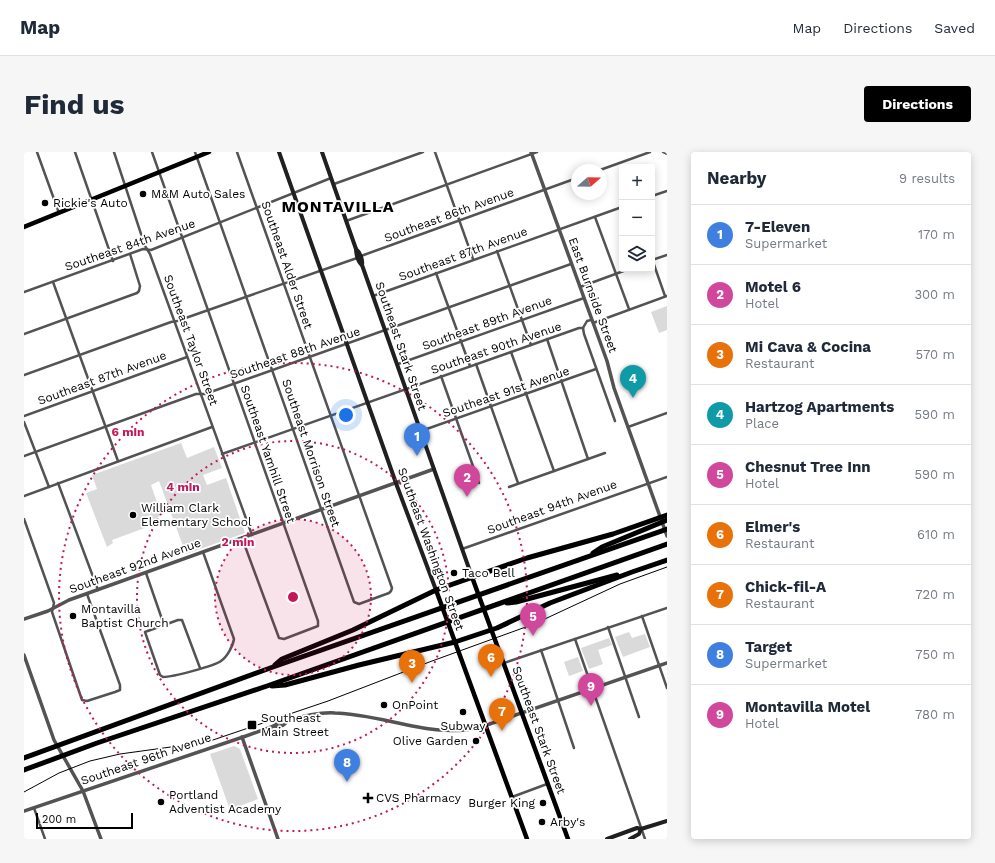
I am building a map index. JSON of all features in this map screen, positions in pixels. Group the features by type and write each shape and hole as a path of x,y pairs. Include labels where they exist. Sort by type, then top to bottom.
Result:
{"highway":[{"path":"273,667 282,659 353,630 436,590 552,550 613,534 667,515"},
{"path":"587,557 602,547 667,520"},
{"path":"24,758 273,667 437,611 667,529"},
{"path":"24,770 97,743 267,686 667,544"},
{"path":"267,686 285,685 359,665 456,644 491,629 497,628 550,603 667,560"},
{"path":"500,603 516,602 604,578 632,572"}],"main road":[{"path":"25,225 59,213 159,172 196,154 209,152"},
{"name":"Southeast Washington Street","path":"279,152 396,482 527,839"},
{"name":"Southeast Stark Street","path":"322,152 474,584 568,839"},
{"path":"607,839 637,828 641,829 667,821"},
{"path":"630,839 639,834 641,829"}],"street":[{"path":"37,152 59,213"},
{"path":"75,152 113,261"},
{"name":"Southeast Taylor Street","path":"114,152 147,250 252,535"},
{"name":"Southeast Yamhill Street","path":"152,152 318,621 318,626 281,639 278,635 242,538"},
{"name":"Southeast Alder Street","path":"237,152 358,496 392,588 390,593 359,604 354,602"},
{"path":"334,184 423,152"},
{"path":"435,152 473,260"},
{"path":"346,221 537,152"},
{"path":"607,167 650,152"},
{"path":"663,152 667,154"},
{"name":"East Burnside Street","path":"531,153 572,264 667,536"},
{"name":"Southeast Morrison Street","path":"196,154 354,602"},
{"name":"Southeast 84th Avenue","path":"24,292 143,249 151,250 331,178"},
{"name":"Southeast 86th Avenue","path":"24,375 321,271 571,180"},
{"path":"655,195 667,191"},
{"name":"Southeast 87th Avenue","path":"373,296 619,208"},
{"path":"595,217 629,309"},
{"path":"497,251 531,345"},
{"path":"24,334 136,293 139,289 139,281 130,254"},
{"path":"655,259 667,255"},
{"name":"Southeast 88th Avenue","path":"24,456 196,394 205,394 234,384 572,264"},
{"path":"592,321 666,296 655,268"},
{"path":"580,287 619,272"},
{"path":"436,273 470,366"},
{"path":"53,282 118,461"},
{"name":"Southeast 89th Avenue","path":"397,365 584,298"},
{"name":"Southeast 90th Avenue","path":"222,454 547,339 583,328 587,321 592,321"},
{"path":"583,328 614,421"},
{"path":"547,339 588,459"},
{"path":"511,352 554,471"},
{"name":"Southeast 87th Avenue","path":"24,416 187,357"},
{"path":"476,364 518,483"},
{"name":"Southeast 91st Avenue","path":"421,432 596,369"},
{"path":"441,376 479,483"},
{"path":"628,427 667,413"},
{"path":"24,422 49,487"},
{"path":"24,496 212,427"},
{"path":"509,487 605,453"},
{"name":"Southeast 92nd Avenue","path":"24,619 87,594 434,469"},
{"name":"Southeast 94th Avenue","path":"462,549 667,477"},
{"path":"58,483 98,590"},
{"path":"24,519 54,603 52,612 82,700 85,701 120,690 120,685 87,594"},
{"path":"200,668 182,620 178,620 145,632 161,676 166,678 200,668 222,660 234,639 202,552"},
{"path":"146,573 164,625"},
{"path":"504,663 667,608"},
{"path":"642,616 667,688"},
{"path":"608,627 639,717"},
{"path":"575,639 645,839"},
{"path":"541,650 574,748"},
{"path":"24,656 50,731 59,750 83,791 101,839"},
{"name":"Southeast 96th Avenue","path":"24,811 274,726 286,724 287,721 306,716 336,713 446,732 468,730 485,726 667,663"},
{"path":"242,737 278,839"},
{"path":"512,797 548,784"},
{"path":"34,808 45,839"}],"shaded area":[{"path":"667,306 667,330 659,333 651,312"},
{"path":"181,443 187,458 214,447 222,468 203,475 207,485 226,478 245,533 186,554 159,481 151,485 161,514 150,526 112,540 113,543 107,547 86,493 97,489 92,475"},
{"path":"629,632 632,638 645,634 650,647 623,657 615,637"},
{"path":"609,638 612,645 598,650 603,664 589,669 581,648"},
{"path":"578,657 583,671 569,676 564,662"},
{"path":"234,746 240,749 258,799 230,810 210,754"}],"tram line":[{"path":"24,792 59,773 90,761 120,754 207,742 328,701 534,624 620,584 667,567"}],"place":[{"name":"M&M Auto Sales","path":"143,194"},
{"name":"Rickie's Auto","path":"45,203"},
{"name":"Hartzog Apartments","path":"633,398"},
{"name":"7-Eleven","path":"417,456"},
{"name":"Motel 6","path":"467,497"},
{"name":"William Clark Elementary School","path":"133,515"},
{"name":"Taco Bell","path":"454,573"},
{"name":"Montavilla Baptist Church","path":"73,616"},
{"name":"Chesnut Tree Inn","path":"533,636"},
{"name":"Elmer's","path":"491,677"},
{"name":"Mi Cava & Cocina","path":"412,683"},
{"name":"OnPoint","path":"384,705"},
{"name":"Montavilla Motel","path":"591,706"},
{"name":"Subway","path":"463,712"},
{"name":"Southeast Main Street","path":"252,725"},
{"name":"Chick-fil-A","path":"502,731"},
{"name":"Olive Garden","path":"476,741"},
{"name":"Target","path":"347,782"},
{"name":"CVS Pharmacy","path":"368,798"},
{"name":"Portland Adventist Academy","path":"161,802"},
{"name":"Burger King","path":"543,803"},
{"name":"Arby's","path":"542,822"}],"district":[{"name":"MONTAVILLA","path":"338,206"}]}
